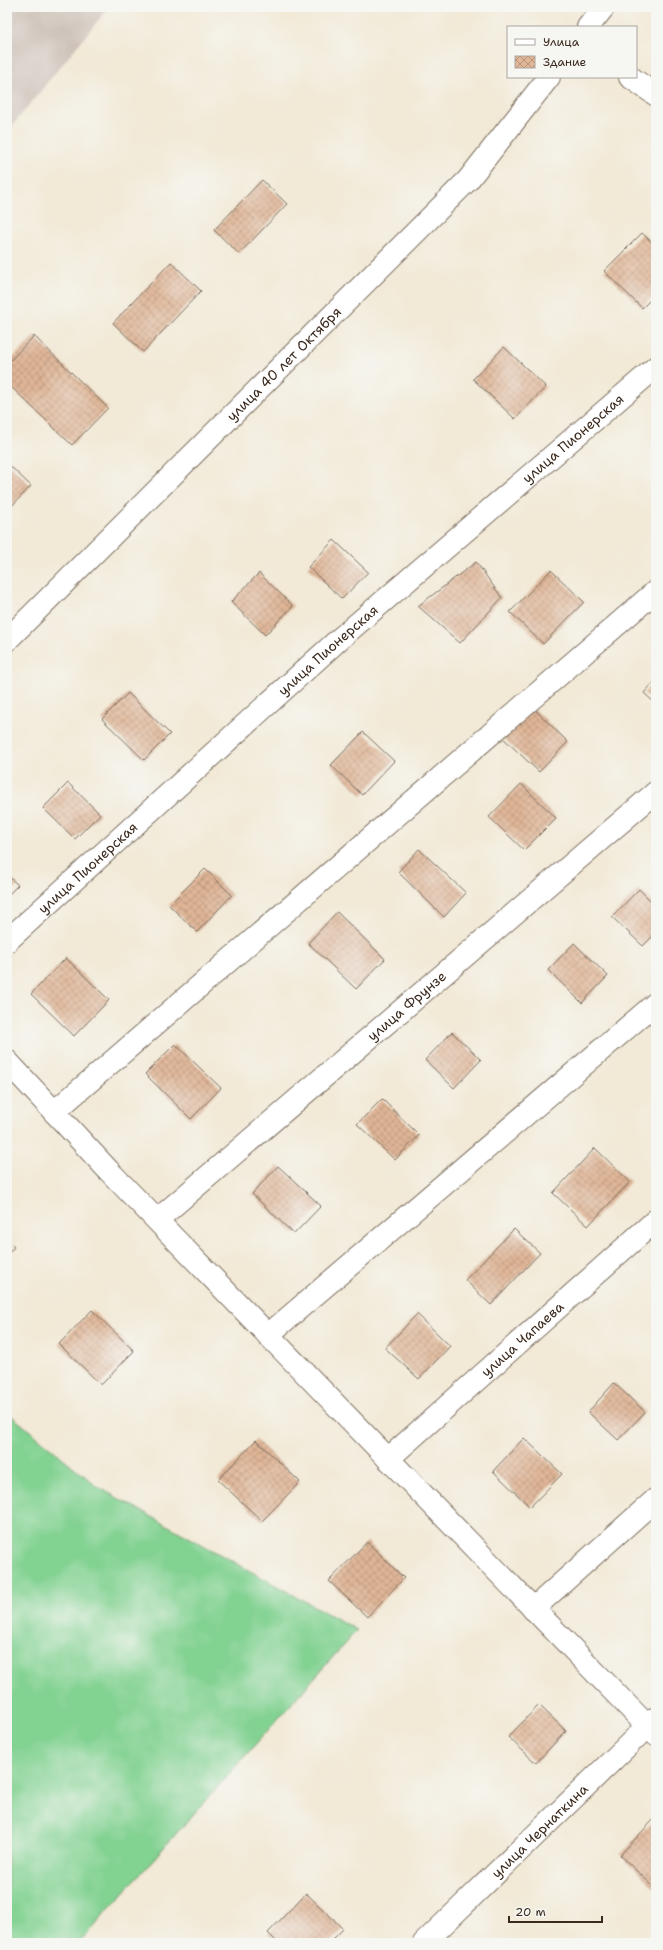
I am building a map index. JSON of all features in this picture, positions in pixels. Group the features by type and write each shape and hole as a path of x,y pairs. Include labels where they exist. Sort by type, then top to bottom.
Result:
{"street":[{"path":"589,26 604,7"},
{"name":"улица 40 лет Октября","path":"7,640 468,180 548,78"},
{"path":"631,78 656,95"},
{"name":"улица Пионерская","path":"7,941 336,642 656,367"},
{"path":"54,1112 656,591"},
{"name":"улица Фрунзе","path":"157,1220 656,792"},
{"path":"268,1335 656,1003"},
{"path":"7,1061 157,1220 533,1609 653,1727"},
{"name":"улица Чапаева","path":"388,1459 656,1220"},
{"path":"533,1609 656,1499"},
{"name":"улица Чернаткина","path":"424,1943 653,1727"}],"shaded area":[{"path":"7,7 109,7 7,132"}],"green space":[{"path":"7,1412 98,1487 357,1630 79,1943 7,1943"}],"building":[{"path":"262,180 287,204 239,254 214,230"},
{"path":"642,233 656,246 656,294 642,308 604,271"},
{"path":"171,262 201,291 143,352 113,323"},
{"path":"34,336 108,408 72,445 7,383 7,364"},
{"path":"504,347 546,387 515,419 473,379"},
{"path":"7,463 31,486 7,511"},
{"path":"334,540 368,572 342,599 308,567"},
{"path":"476,562 502,598 460,643 418,606"},
{"path":"551,570 584,602 543,644 510,612"},
{"path":"259,573 293,606 265,635 231,602"},
{"path":"656,680 656,704 644,693"},
{"path":"128,693 170,734 144,760 102,719"},
{"path":"530,705 568,742 539,772 501,736"},
{"path":"363,732 394,761 362,795 331,765"},
{"path":"68,783 100,814 75,839 43,808"},
{"path":"521,784 556,818 524,850 489,817"},
{"path":"419,849 466,893 444,917 398,872"},
{"path":"205,869 232,895 197,932 169,905"},
{"path":"7,875 18,885 7,896"},
{"path":"639,889 656,906 656,933 643,946 612,917"},
{"path":"337,912 385,959 356,989 308,943"},
{"path":"574,943 608,976 582,1003 548,970"},
{"path":"66,958 109,1000 74,1036 31,994"},
{"path":"452,1032 481,1060 454,1088 425,1060"},
{"path":"175,1044 221,1088 191,1119 145,1074"},
{"path":"382,1099 419,1135 395,1160 357,1124"},
{"path":"595,1148 630,1182 588,1226 553,1193"},
{"path":"278,1166 321,1206 294,1234 252,1194"},
{"path":"514,1229 540,1253 491,1305 465,1280"},
{"path":"7,1240 14,1247 7,1255"},
{"path":"92,1310 134,1351 101,1385 59,1344"},
{"path":"417,1314 450,1346 419,1379 385,1348"},
{"path":"614,1383 645,1412 618,1440 588,1412"},
{"path":"524,1438 562,1474 530,1507 493,1471"},
{"path":"256,1440 300,1482 262,1521 218,1480"},
{"path":"367,1542 404,1578 367,1617 329,1581"},
{"path":"539,1705 566,1731 536,1763 508,1737"},
{"path":"656,1817 656,1889 620,1855"},
{"path":"306,1893 343,1929 329,1943 278,1943 268,1933"}]}
